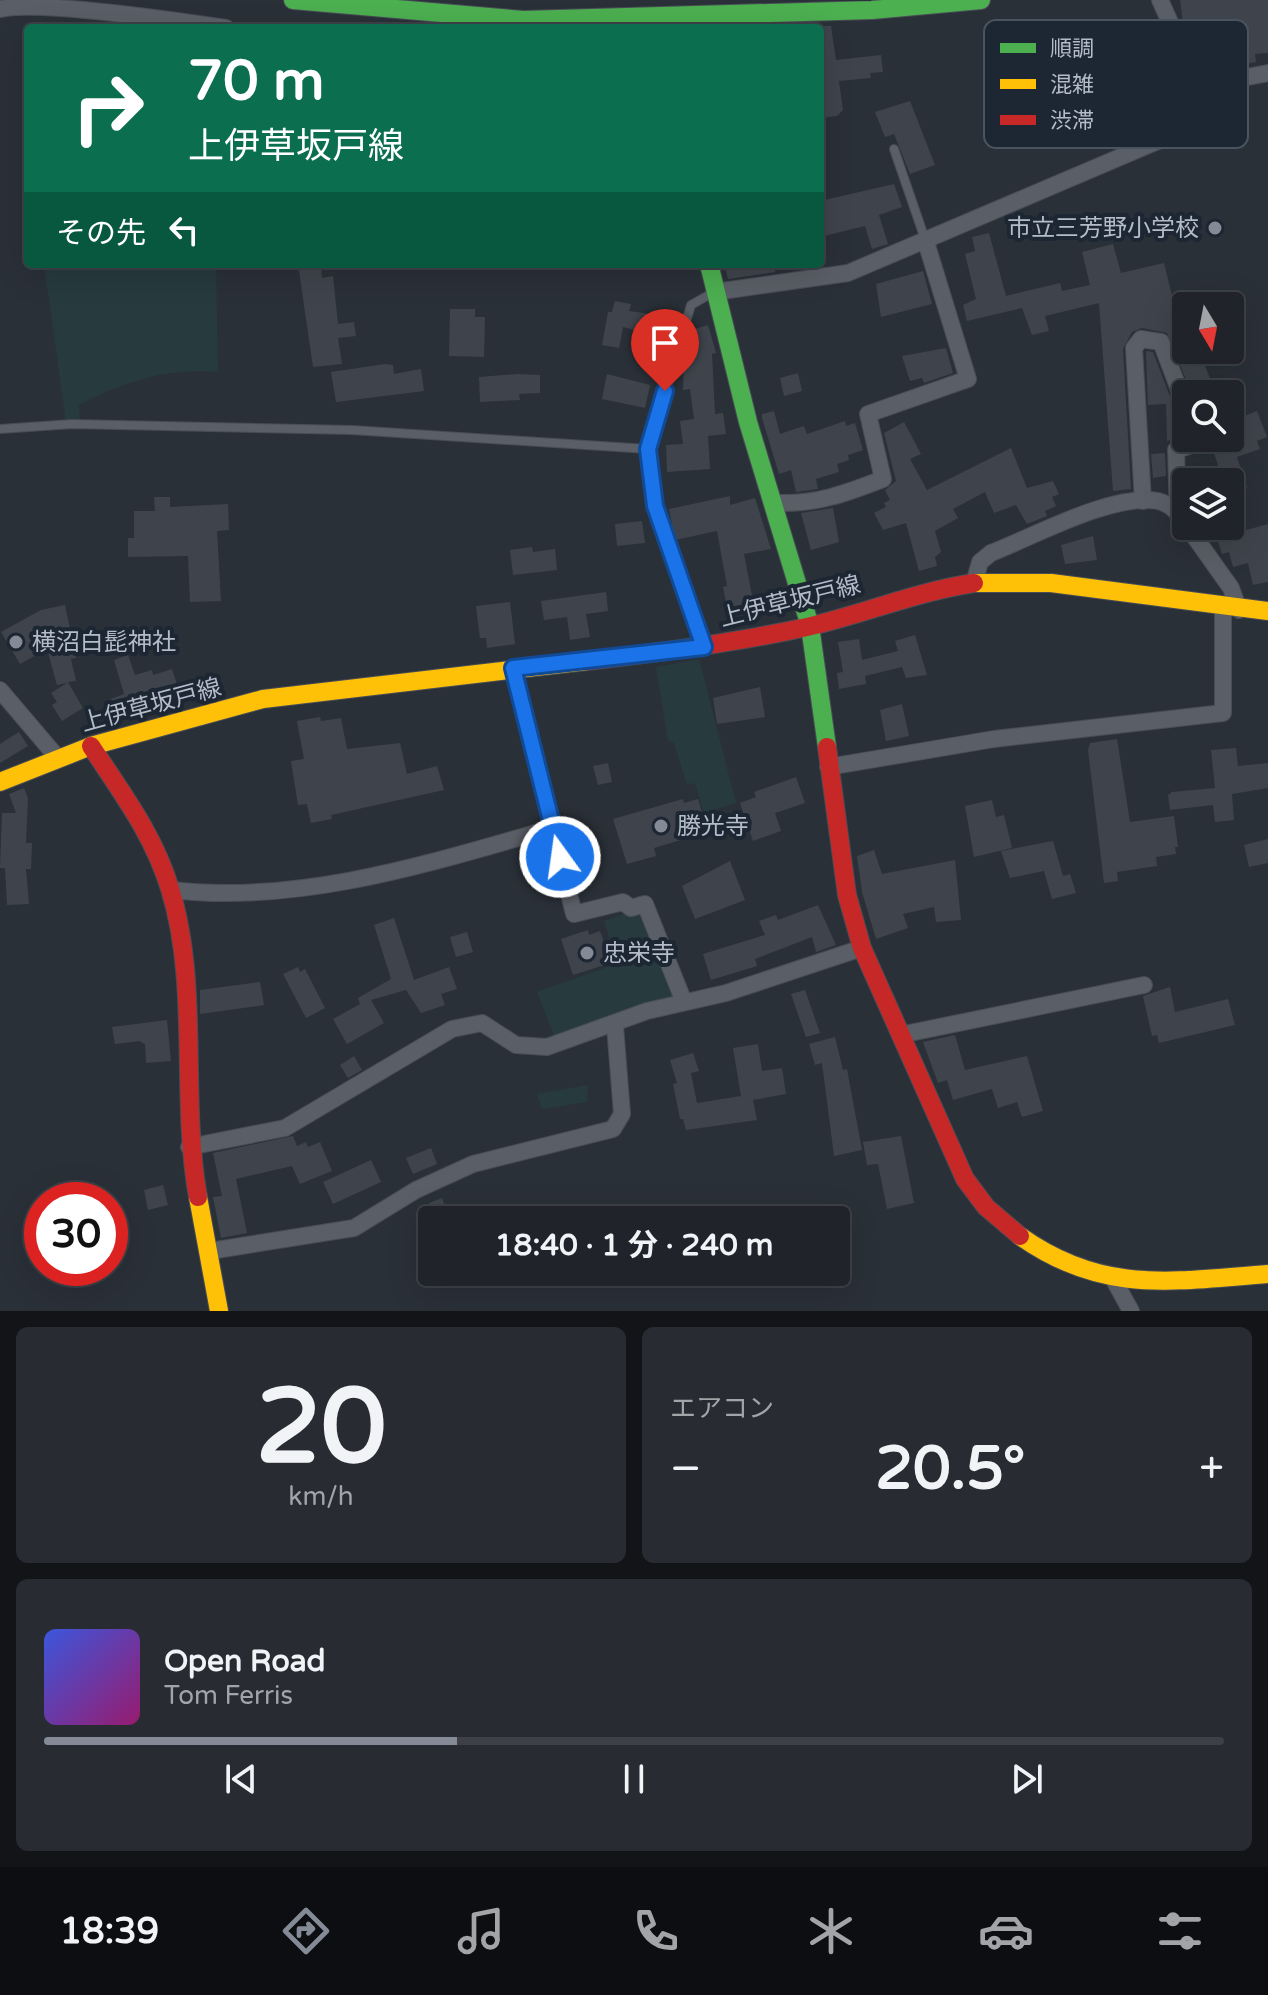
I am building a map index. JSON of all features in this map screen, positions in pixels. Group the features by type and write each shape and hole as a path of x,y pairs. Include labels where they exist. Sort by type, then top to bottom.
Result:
{"street":[{"path":"293,0 371,13 523,20 872,10 981,0"},
{"path":"1160,0 1169,20"},
{"path":"0,9 34,1 199,24"},
{"path":"1248,77 1268,73"},
{"path":"715,292 848,273 1142,148"},
{"path":"779,503 811,504 883,479 868,414 871,410 968,379 926,242"},
{"path":"710,268 748,422 810,626 847,895 862,948 965,1179 978,1200 1014,1232 1059,1262 1115,1282 1150,1284 1268,1274"},
{"path":"1143,501 1134,348 1141,339 1161,342 1175,380"},
{"path":"974,583 980,562 991,553 1107,507 1143,501 1166,504 1172,510"},
{"path":"828,767 994,739 1223,713 1231,588 1197,540"},
{"name":"上伊草坂戸線","path":"0,782 91,746 263,699 704,647 810,626 926,590 974,583 1051,583 1231,609 1268,611"},
{"path":"513,668 574,914 623,902 631,908 645,904 684,1002"},
{"path":"0,690 57,757"},
{"path":"91,746 147,830 171,890 184,970 189,1147 219,1311"},
{"path":"171,890 213,895 295,891 439,861 553,828"},
{"path":"189,1147 285,1128 452,1029 468,1023 482,1023 516,1045 547,1047 615,1026 647,1011 726,993 862,948"},
{"path":"900,1035 1144,985"},
{"path":"210,1251 354,1228 416,1190 473,1164 613,1129 622,1114 615,1026"},
{"path":"1115,1282 1131,1311"}],"lane":[{"path":"894,149 926,242"},
{"path":"704,647 655,506 648,449 691,305 715,292"},
{"path":"0,429 72,424 352,430 648,449"}],"green space":[{"path":"45,268 216,268 218,372 163,374 129,383 79,405 80,421 66,422"},
{"path":"699,659 736,803 704,813 695,783 687,785 674,743 668,740 656,667"},
{"path":"641,908 676,992 672,998 555,1038 537,992 618,963 604,921"},
{"path":"588,1085 587,1102 542,1109 537,1094"}],"building":[{"path":"1180,0 1268,0 1268,53 1255,54 1256,62 1248,64 1248,20 1183,20"},
{"path":"824,26 831,26 836,60 881,55 883,72 870,73 871,78 839,81 843,110 837,116 824,118"},
{"path":"910,101 935,165 910,174 894,134 885,137 875,112"},
{"path":"894,184 902,207 879,215 888,244 872,249 865,226 824,236 824,200"},
{"path":"989,233 1006,296 1060,283 1062,291 1090,285 1082,252 1113,244 1121,273 1164,263 1172,296 1172,345 1167,333 1142,328 1132,332 1123,349 1131,489 1113,491 1099,303 1045,316 1049,331 1032,335 1022,308 967,321 963,305 976,299 965,254 975,251 972,237"},
{"path":"299,268 321,268 322,278 333,276 338,324 354,322 356,336 338,338 342,364 313,367"},
{"path":"725,268 774,268 775,272 728,279"},
{"path":"923,271 932,304 881,317 876,284"},
{"path":"615,301 631,304 629,311 678,318 673,340 623,327 619,348 602,345 608,312 612,312"},
{"path":"450,309 475,309 475,317 485,317 484,357 449,356"},
{"path":"708,325 716,353 712,354 715,414 723,413 726,434 708,436 710,469 667,472 666,445 683,444 680,421 694,419 690,389 683,390 684,355 691,330"},
{"path":"946,348 953,373 924,383 922,378 910,381 902,356"},
{"path":"1146,351 1153,352 1172,402 1172,439 1167,441 1166,404 1148,405"},
{"path":"1180,364 1204,364 1211,380 1186,380"},
{"path":"393,365 394,374 421,369 424,391 336,402 331,372"},
{"path":"798,373 802,391 784,396 780,378"},
{"path":"607,374 650,385 645,408 602,399"},
{"path":"540,375 540,393 519,394 520,400 480,402 479,377"},
{"path":"774,411 780,434 804,426 807,434 845,421 846,426 855,423 863,450 848,455 849,460 837,464 839,472 816,479 818,489 796,492 791,470 779,474 762,418 762,414"},
{"path":"1257,411 1267,437 1257,441 1260,449 1237,457 1241,468 1219,468 1214,452 1244,452 1244,416"},
{"path":"904,422 921,454 910,459 927,490 1011,448 1027,488 1053,481 1059,494 1052,497 1056,506 1045,511 1047,516 1027,524 1016,505 994,513 985,492 953,509 958,518 935,531 941,552 935,557 937,566 919,571 906,523 883,530 874,513 886,507 884,503 890,500 885,490 896,481 884,433"},
{"path":"1165,453 1166,476 1153,478 1151,454"},
{"path":"730,496 730,505 755,498 771,549 744,554 754,606 728,612 723,587 727,586 717,531 675,540 669,509"},
{"path":"154,497 170,497 170,507 228,504 229,530 217,531 221,601 190,602 188,556 128,557 128,538 134,538 134,511 155,511"},
{"path":"833,508 839,542 811,550 801,513"},
{"path":"642,521 645,543 617,546 615,524"},
{"path":"1268,524 1268,582 1253,585 1248,563 1233,567 1229,552 1222,554 1218,540 1244,540 1244,531"},
{"path":"1093,536 1097,560 1065,564 1061,545"},
{"path":"532,547 533,552 555,549 557,570 513,575 510,550"},
{"path":"606,592 608,611 586,614 590,637 570,640 567,617 544,620 541,601"},
{"path":"510,602 515,644 487,648 486,638 480,638 476,606"},
{"path":"65,605 76,658 71,659 76,681 68,682 83,708 62,721 52,705 57,702 51,693 67,683 57,685 47,649 20,664 1,632 41,610"},
{"path":"915,635 927,675 906,678 902,667 865,676 866,684 839,689 837,673 843,672 838,642 859,639 862,660 898,651 895,641"},
{"path":"128,655 135,675 152,670 153,675 172,669 181,697 117,716 111,699 124,694 114,660"},
{"path":"760,687 765,717 717,724 713,698"},
{"path":"902,704 909,736 886,741 880,710"},
{"path":"320,717 321,721 341,718 347,749 400,743 407,774 437,766 444,790 331,815 332,819 311,823 307,804 298,805 291,761 304,759 297,721"},
{"path":"19,732 28,746 0,763 0,744"},
{"path":"1117,739 1130,822 1174,816 1178,847 1175,847 1176,854 1156,857 1157,866 1117,872 1118,881 1104,883 1088,750 1090,743"},
{"path":"1236,748 1238,766 1268,763 1268,788 1232,794 1234,820 1215,822 1213,805 1170,810 1168,795 1172,792 1215,788 1211,750"},
{"path":"608,763 612,782 598,785 593,766"},
{"path":"796,777 805,803 775,813 781,831 753,841 740,803 756,797 754,792"},
{"path":"24,788 28,798 26,843 32,843 31,869 26,869 29,904 7,905 5,868 0,868 2,813 16,813 9,794"},
{"name":"勝光寺","path":"683,799 684,803 698,799 708,832 654,848 656,856 627,864 613,819"},
{"path":"992,800 996,817 1004,815 1012,848 974,857 965,806"},
{"path":"1268,839 1268,863 1249,867 1244,845"},
{"path":"1053,841 1063,876 1070,874 1076,893 1052,899 1044,871 1010,878 1001,851"},
{"path":"874,850 882,874 955,860 961,920 936,922 934,907 903,914 908,928 876,939 862,892 857,856"},
{"path":"730,861 745,900 695,919 682,886"},
{"path":"818,905 836,945 816,952 812,937 755,959 757,966 711,980 703,954 765,935 759,921 776,915 778,920"},
{"path":"394,918 414,980 449,967 457,989 441,994 445,1005 421,1013 406,990 371,1000 384,1023 347,1044 333,1019 360,1004 358,998 391,979 374,925"},
{"name":"忠栄寺","path":"588,930 589,935 600,931 611,963 573,975 561,939"},
{"path":"467,932 473,952 456,957 450,937"},
{"path":"298,967 300,972 305,969 325,1008 306,1018 283,974"},
{"path":"260,982 264,1005 200,1014 200,990"},
{"path":"1170,987 1175,1012 1228,999 1235,1025 1159,1043 1157,1035 1152,1036 1143,996"},
{"path":"805,990 820,1033 806,1037 791,994"},
{"path":"167,1020 171,1061 146,1063 145,1044 139,1041 115,1044 112,1027"},
{"path":"955,1035 965,1070 1027,1056 1043,1111 1022,1117 1017,1102 998,1108 992,1089 953,1100 947,1080 938,1083 923,1042"},
{"path":"835,1037 843,1070 847,1069 862,1150 834,1156 822,1063 815,1065 809,1044"},
{"path":"758,1044 762,1071 782,1068 786,1094 753,1100 757,1120 686,1130 683,1119 680,1119 673,1084 677,1083 670,1060 693,1053 699,1071 691,1073 697,1103 741,1096 733,1048"},
{"path":"354,1056 362,1070 348,1078 340,1065"},
{"path":"293,1136 297,1146 306,1142 308,1147 320,1142 332,1171 300,1184 292,1166 236,1179 247,1233 221,1238 213,1197 222,1196 213,1153"},
{"path":"901,1136 914,1203 887,1209 878,1164 867,1165 863,1142"},
{"path":"431,1148 437,1164 413,1174 406,1158"},
{"path":"371,1160 381,1182 333,1204 323,1182"},
{"path":"163,1185 168,1205 148,1210 144,1190"},
{"path":"442,1198 445,1206 430,1206 429,1203"}],"traffic: fast":[{"path":"293,0 523,20 872,10 981,0"},
{"path":"710,268 748,422 810,626 827,747"}],"traffic: slow":[{"path":"974,583 1051,583 1268,611"},
{"path":"0,782 91,746 263,699 587,661"},
{"path":"198,1197 219,1311"},
{"path":"1020,1236 1080,1268 1110,1276 1170,1281 1268,1274"}],"traffic: jam":[{"path":"587,661 780,633 974,583"},
{"path":"91,746 136,814 155,850 170,889 179,926 187,1002 190,1120 198,1197"},
{"path":"827,747 847,895 862,948 965,1179 986,1207 1020,1236"}],"place":[{"name":"市立三芳野小学校","path":"1215,228"},
{"name":"横沼白髭神社","path":"16,642"},
{"name":"勝光寺","path":"661,826"},
{"name":"忠栄寺","path":"587,953"}],"route":[{"path":"560,857 513,668 704,647 655,506 648,449 665,391"}]}
